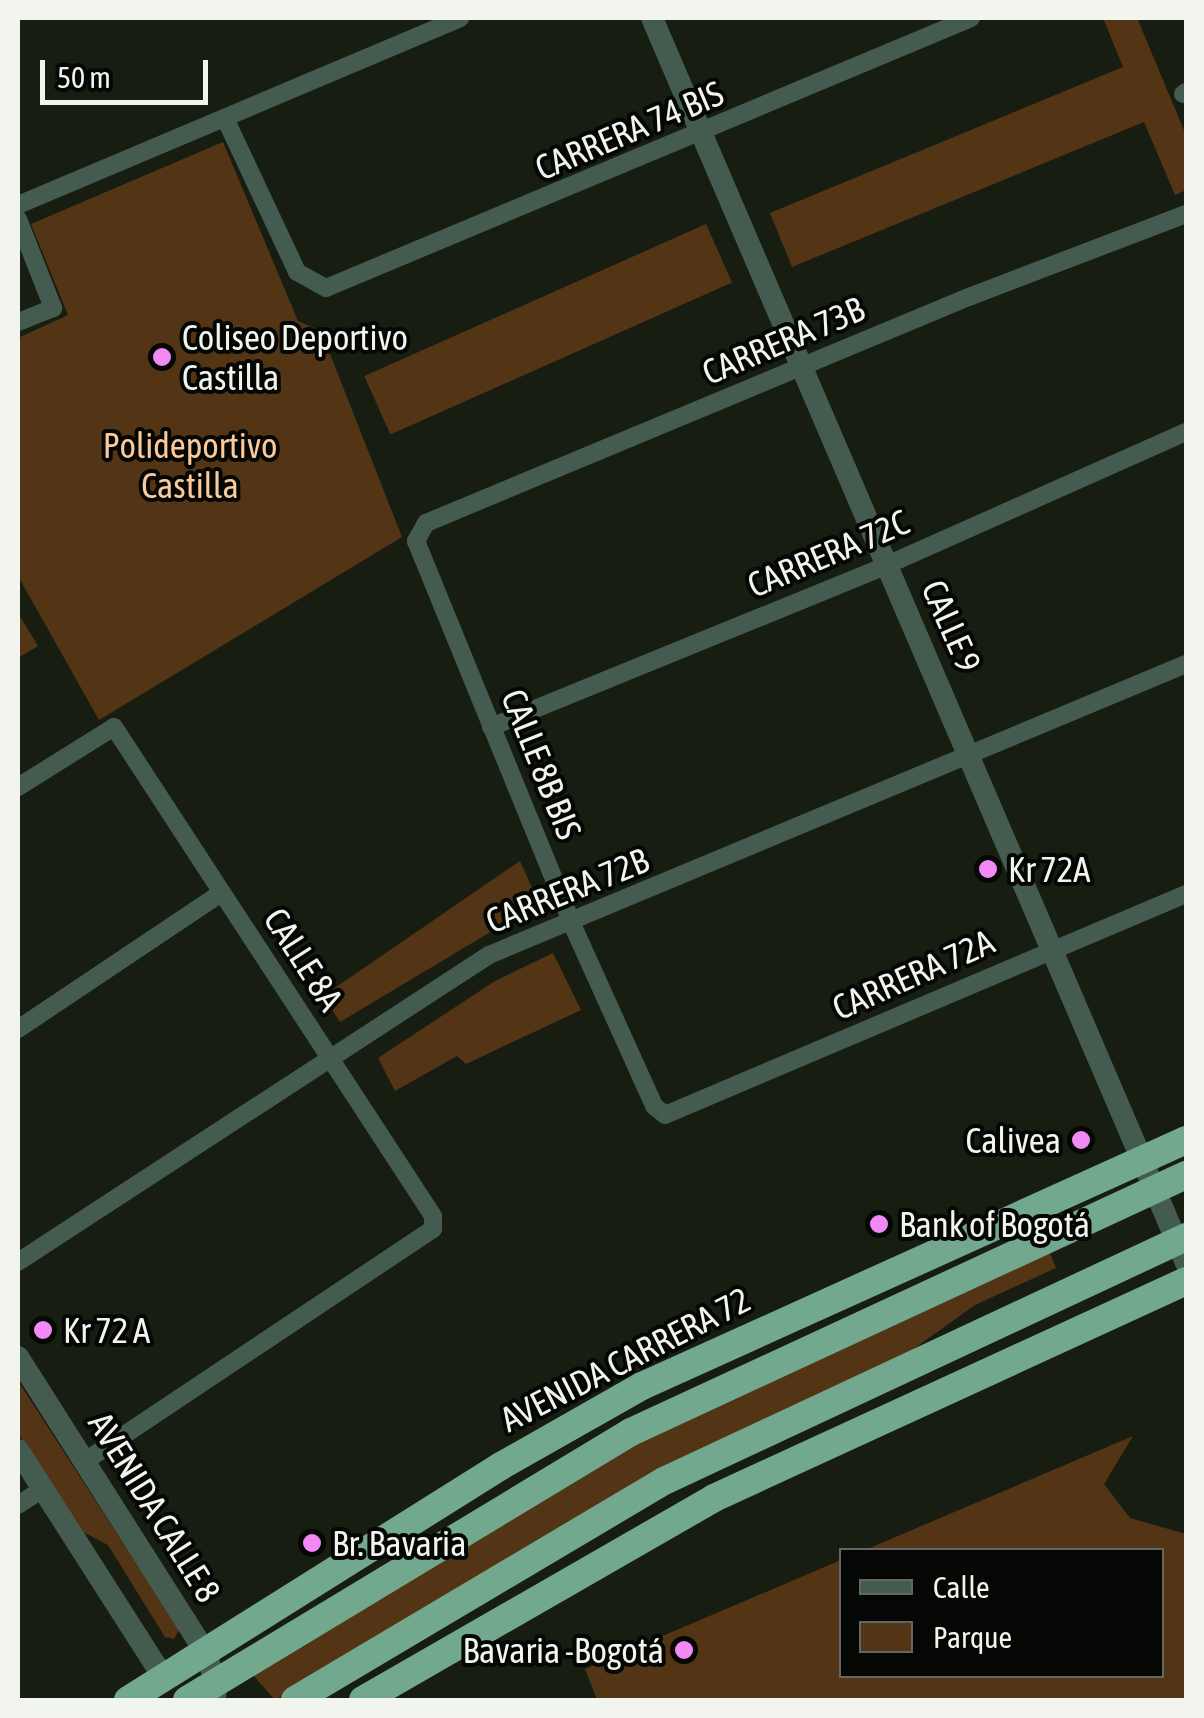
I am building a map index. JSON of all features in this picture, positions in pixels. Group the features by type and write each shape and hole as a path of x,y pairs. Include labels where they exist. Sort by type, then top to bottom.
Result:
{"highway":[{"name":"AVENIDA CARRERA 72","path":"128,1700 625,1395 1186,1140"},
{"name":"AVENIDA CARRERA 72","path":"188,1700 216,1691 631,1432 1186,1175"},
{"path":"296,1700 664,1481 1183,1247"},
{"path":"363,1700 714,1498 1186,1281"}],"street":[{"path":"18,205 460,18"},
{"name":"CALLE 9","path":"652,18 1141,1158 1183,1247"},
{"name":"CARRERA 74 BIS","path":"224,118 297,272 326,288 345,284 971,18"},
{"name":"CARRERA 73B","path":"416,542 426,523 1186,214"},
{"path":"18,219 54,308 18,322"},
{"name":"CARRERA 72C","path":"491,727 887,565 1186,432"},
{"name":"CALLE 8B BIS","path":"416,542 572,924 654,1106 665,1115"},
{"name":"CARRERA 72B","path":"18,1262 463,969 1186,664"},
{"name":"CALLE 8A","path":"18,788 114,727 433,1216 433,1229 85,1461"},
{"path":"18,1029 221,893"},
{"name":"CARRERA 72A","path":"665,1115 1186,894"},
{"name":"AVENIDA CALLE 8","path":"18,1358 205,1652 216,1691"},
{"path":"18,1450 164,1678"},
{"path":"18,1505 43,1489"}],"green space":[{"path":"1103,18 1137,18 1186,135 1186,190 1175,195 1144,122 792,267 770,213 1123,67"},
{"name":"Polideportivo Castilla","path":"223,142 298,321 321,331 402,537 99,720 18,576 18,338 68,315 31,224"},
{"path":"706,224 732,282 390,435 364,376"},
{"path":"18,613 38,646 18,658"},
{"path":"520,861 539,903 340,1022 323,996"},
{"path":"553,953 581,1010 466,1064 457,1056 395,1091 378,1058 495,981"},
{"path":"1048,1248 1056,1268 975,1305 912,1350 696,1453 275,1700 252,1674 688,1412"},
{"path":"18,1381 179,1630 174,1639 165,1637 108,1545 83,1532 18,1433"},
{"path":"1133,1436 1104,1484 1130,1518 1186,1534 1186,1700 597,1700 585,1669 839,1561 839,1678 1164,1678 1164,1548 870,1548"}],"place":[{"name":"Coliseo Deportivo Castilla","path":"162,357"},
{"name":"Kr 72A","path":"988,869"},
{"name":"Calivea","path":"1081,1140"},
{"name":"Bank of Bogotá","path":"879,1224"},
{"name":"Kr 72 A","path":"43,1330"},
{"name":"Br. Bavaria","path":"312,1543"},
{"name":"Bavaria -Bogotá","path":"684,1650"}]}
